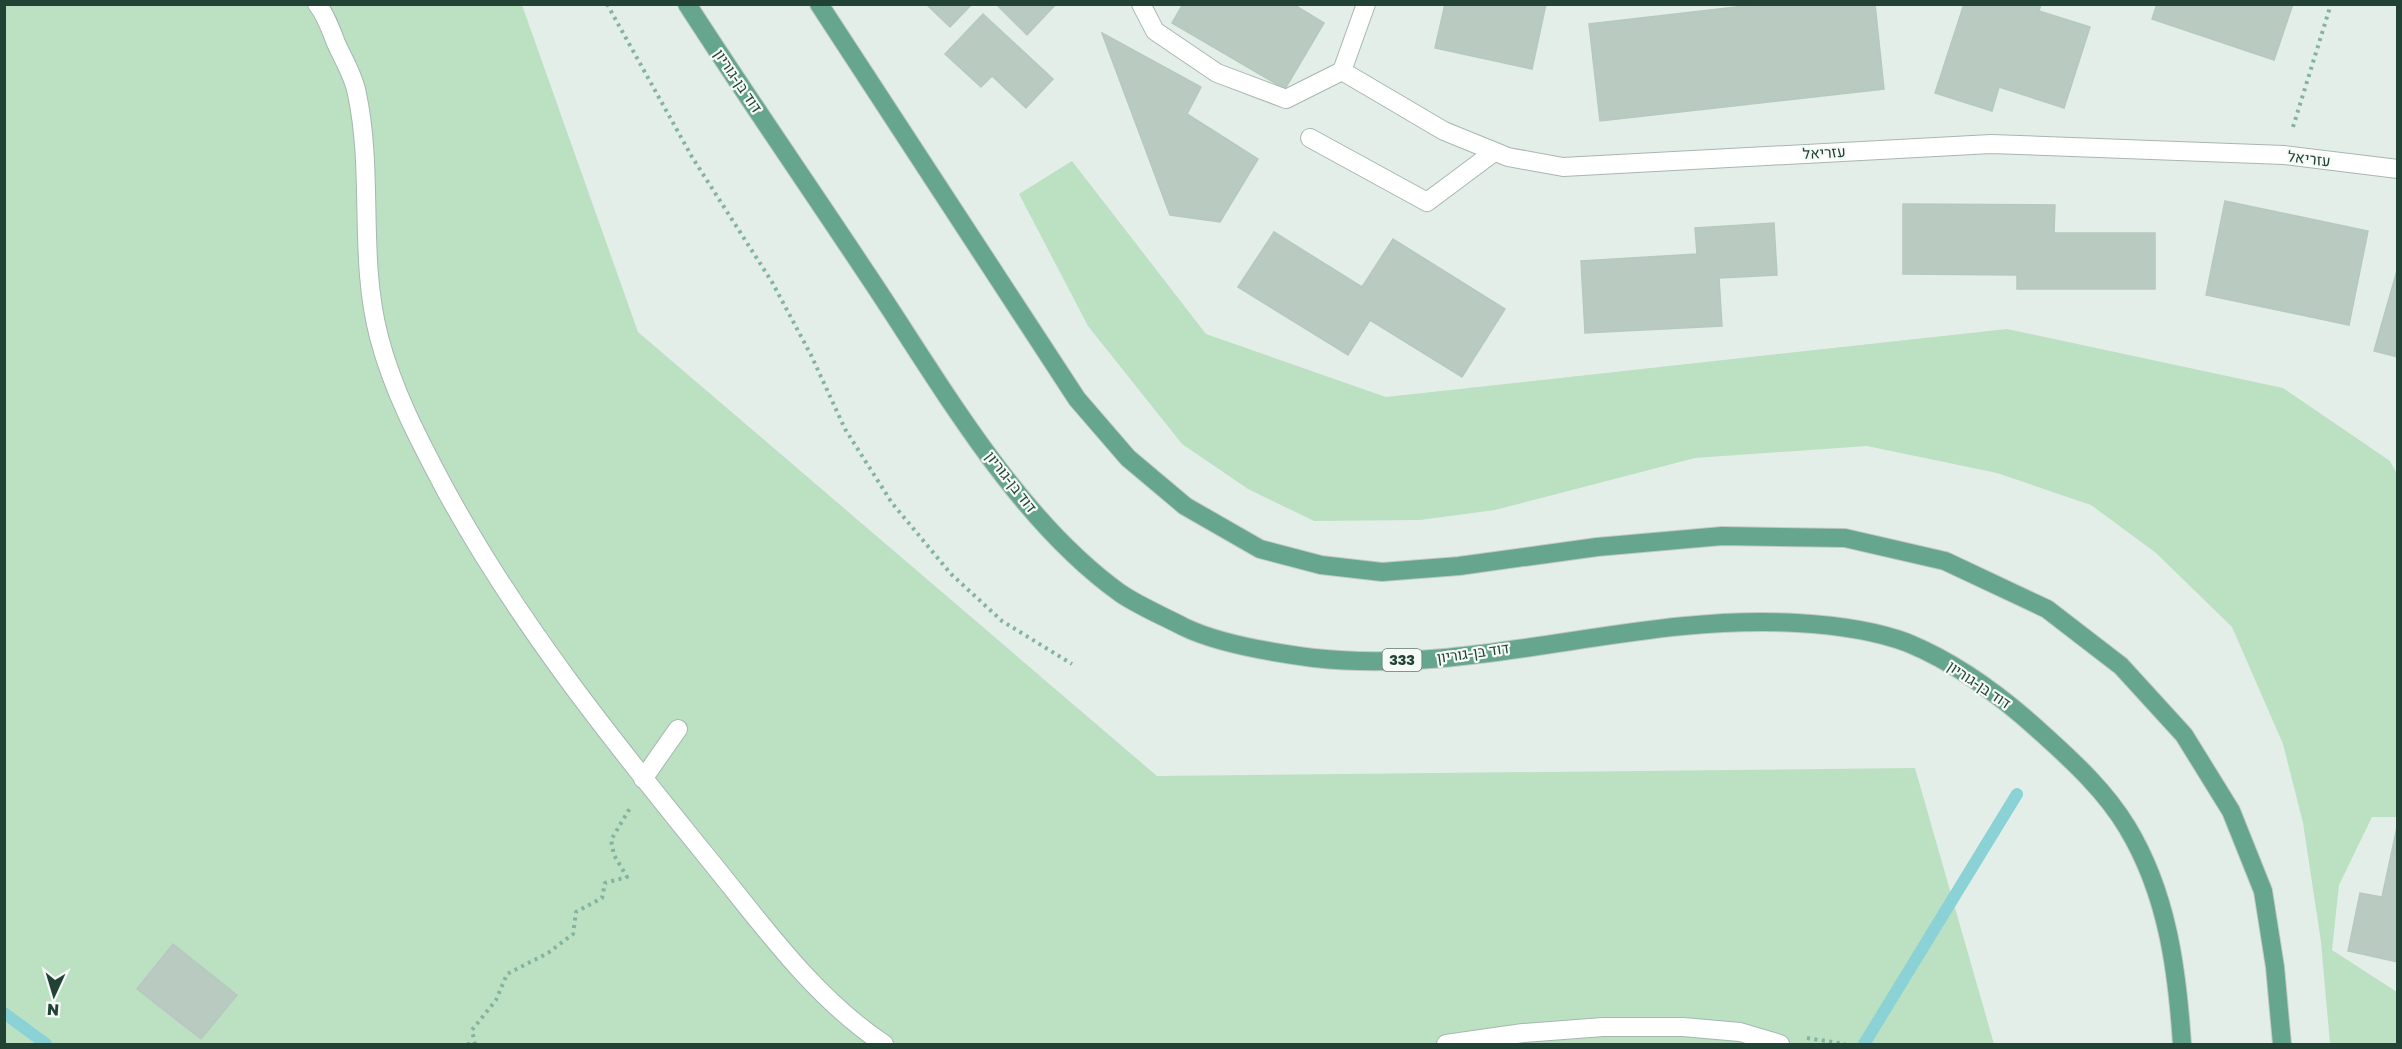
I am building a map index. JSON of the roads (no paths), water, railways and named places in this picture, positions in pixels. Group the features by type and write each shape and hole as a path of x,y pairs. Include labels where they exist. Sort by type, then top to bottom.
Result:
{"main road":[{"name":"דוד בן-גוריון","path":"687,4 985,449 1049,531 1122,594 1191,631 1276,653 1341,661 1434,659 1657,628 1750,620 1829,625 1904,642 1965,672 2026,717 2079,767 2126,824 2157,887 2174,958 2182,1044"},
{"path":"819,4 1077,399 1128,458 1185,506 1260,549 1321,566 1382,572 1459,566 1597,547 1722,536 1845,538 1945,561 2047,609 2121,666 2184,735 2230,811 2263,891 2275,967 2282,1044"}],"street":[{"path":"317,4 357,91 365,148 369,287 379,337 398,393 425,451 480,553 561,674 764,927 822,991 866,1032 884,1044"},
{"path":"1141,4 1155,31 1217,73 1286,99 1342,71 1366,4"},
{"name":"עזריאל","path":"1342,71 1444,131 1494,152 1563,167 1991,144 2284,155 2397,170"},
{"path":"1310,138 1427,202 1494,152"},
{"path":"648,785 678,729"},
{"path":"1446,1044 1523,1033 1603,1027 1683,1028 1740,1032 1780,1044"}],"waterway":[{"path":"1864,1044 2017,794"},
{"path":"4,1013 46,1044"}]}
